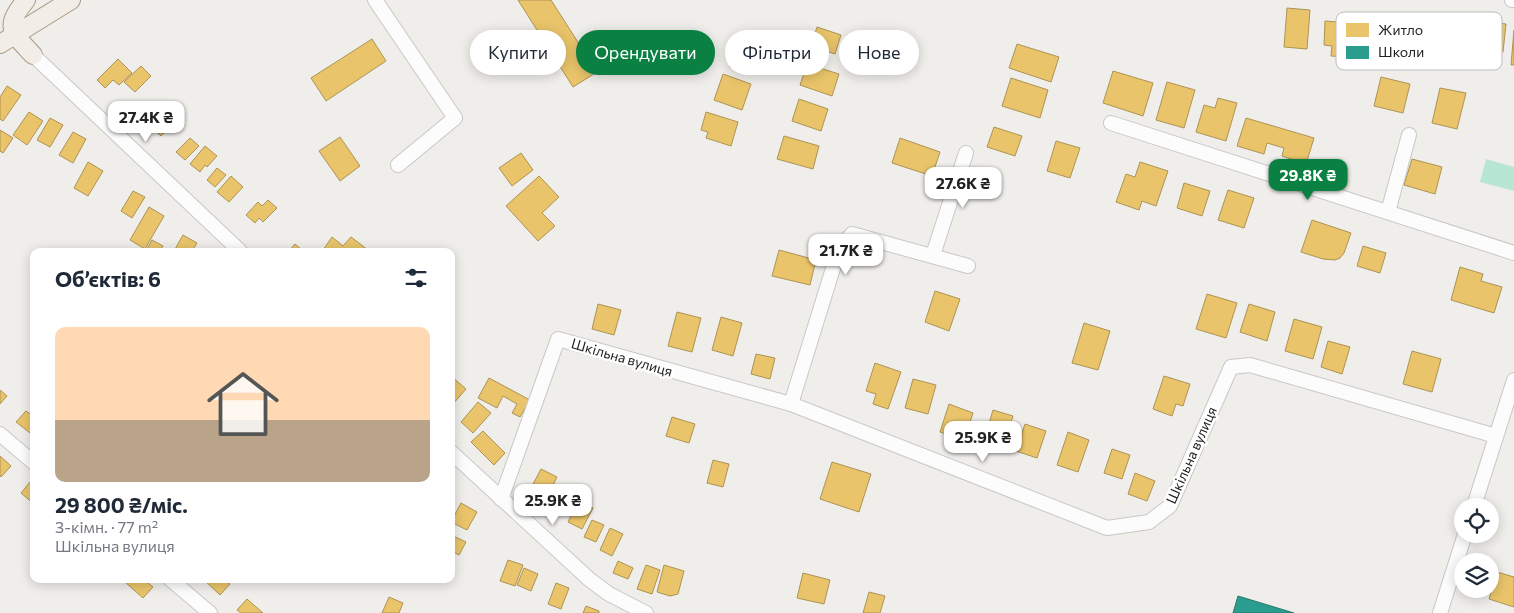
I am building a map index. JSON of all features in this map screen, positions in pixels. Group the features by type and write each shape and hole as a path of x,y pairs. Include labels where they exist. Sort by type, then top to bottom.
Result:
{"main road":[{"path":"5,38 0,13 21,0"},
{"path":"5,38 12,28 12,20 15,13 26,0"},
{"path":"5,38 34,24 71,0"},
{"path":"33,55 28,35 34,24"},
{"path":"5,38 33,55"},
{"path":"0,49 12,45 33,55"}],"street":[{"path":"375,0 455,118 398,165"},
{"path":"33,55 237,248"},
{"path":"1111,123 1514,252"},
{"path":"1388,212 1409,135"},
{"path":"933,256 966,153"},
{"path":"791,404 839,249 852,234 968,266"},
{"name":"Шкільна вулиця","path":"501,499 558,339 791,404 1107,528 1149,522 1170,506 1230,367 1250,365 1496,436"},
{"path":"1477,498 1514,380"},
{"path":"0,434 30,460"},
{"path":"455,456 590,580 609,594 646,613"},
{"path":"1440,613 1463,543"},
{"path":"175,583 210,613"}],"green space":[{"path":"1486,159 1514,167 1514,191 1480,182"}],"building: Житло":[{"path":"518,0 551,0 576,39 576,75 592,75 573,87 565,75 566,30 537,30"},
{"path":"1287,8 1310,10 1307,49 1284,47"},
{"path":"1325,21 1336,22 1336,56 1331,56 1332,46 1324,45"},
{"path":"1502,24 1506,24 1502,52"},
{"path":"1514,30 1514,65 1511,65"},
{"path":"829,31 839,34 835,54 829,52"},
{"path":"372,39 386,61 326,101 311,78"},
{"path":"1017,44 1059,57 1051,82 1009,68"},
{"path":"118,59 132,73 119,85 113,80 105,88 97,80"},
{"path":"141,66 151,76 135,92 124,82"},
{"path":"829,71 839,74 832,96 800,85 803,75 829,75"},
{"path":"1113,71 1153,83 1143,116 1103,103"},
{"path":"723,74 751,84 742,110 714,100"},
{"path":"1381,77 1410,84 1403,113 1374,106"},
{"path":"1011,78 1048,90 1040,118 1002,106"},
{"path":"1167,82 1195,90 1184,128 1156,120"},
{"path":"7,86 21,95 3,121 0,119 0,97"},
{"path":"1440,88 1466,93 1457,129 1432,123"},
{"path":"1218,98 1237,103 1226,141 1196,132 1204,105 1215,108"},
{"path":"799,99 828,109 821,131 792,121"},
{"path":"29,112 43,121 27,145 13,135"},
{"path":"706,112 738,122 731,146 706,138 708,132 701,130"},
{"path":"165,113 175,122 161,136 152,128"},
{"path":"50,118 63,125 50,147 37,140"},
{"path":"1246,118 1314,138 1306,164 1282,156 1284,148 1267,143 1264,154 1237,146"},
{"path":"994,127 1022,136 1015,156 987,147"},
{"path":"0,130 13,138 3,153 0,151"},
{"path":"73,132 86,139 73,163 59,155"},
{"path":"784,136 819,146 813,169 777,159"},
{"path":"340,137 360,166 340,181 319,151"},
{"path":"190,138 199,146 185,160 176,152"},
{"path":"900,138 940,152 932,176 892,163"},
{"path":"1056,141 1080,148 1070,178 1047,171"},
{"path":"205,146 217,156 207,167 205,165 200,172 190,164"},
{"path":"521,153 533,170 512,186 499,168"},
{"path":"1412,159 1442,167 1435,194 1404,185"},
{"path":"88,162 103,171 88,196 74,188"},
{"path":"1140,162 1168,171 1156,206 1142,201 1139,210 1116,202 1126,174 1135,177"},
{"path":"217,168 226,175 215,187 207,180"},
{"path":"231,176 243,187 229,202 217,192"},
{"path":"539,176 559,197 542,213 555,226 538,241 506,206"},
{"path":"1184,183 1210,191 1202,216 1177,208"},
{"path":"1228,190 1254,198 1244,228 1218,220"},
{"path":"133,191 145,197 132,218 121,211"},
{"path":"268,200 277,208 263,222 259,218 255,223 246,215 258,202 262,206"},
{"path":"149,207 164,216 146,248 130,240"},
{"path":"1312,220 1351,233 1344,253 1340,258 1335,260 1323,259 1301,252"},
{"path":"183,235 197,243 194,248 176,248"},
{"path":"332,237 343,246 351,237 365,248 324,248"},
{"path":"152,240 163,246 162,248 148,248"},
{"path":"295,244 300,248 292,248"},
{"path":"1363,246 1386,253 1380,273 1357,266"},
{"path":"779,250 816,260 810,285 772,276"},
{"path":"1460,267 1483,274 1481,281 1502,287 1494,313 1451,300"},
{"path":"935,291 960,299 949,331 925,322"},
{"path":"1207,294 1237,303 1226,338 1196,329"},
{"path":"598,304 621,310 614,335 592,329"},
{"path":"1249,304 1275,312 1267,341 1240,332"},
{"path":"677,312 701,318 692,352 668,346"},
{"path":"721,317 742,323 733,356 712,350"},
{"path":"1294,319 1322,327 1313,359 1285,351"},
{"path":"1084,323 1110,331 1098,370 1072,363"},
{"path":"1328,341 1350,347 1342,374 1321,367"},
{"path":"1412,351 1441,359 1432,392 1403,384"},
{"path":"756,354 775,358 770,379 751,374"},
{"path":"875,363 901,372 888,409 873,404 876,394 866,391"},
{"path":"1164,376 1190,384 1183,406 1176,404 1172,416 1153,409"},
{"path":"489,378 530,400 520,417 512,413 517,404 503,396 497,408 478,398"},
{"path":"913,379 936,385 928,414 905,408"},
{"path":"455,380 466,389 455,402"},
{"path":"0,390 7,396 0,404"},
{"path":"478,402 491,413 473,433 461,422"},
{"path":"949,404 973,413 964,440 940,432"},
{"path":"993,410 1013,416 1003,449 983,443"},
{"path":"26,411 30,414 30,433 16,422"},
{"path":"672,417 695,424 689,443 666,436"},
{"path":"1025,424 1046,431 1037,458 1016,451"},
{"path":"483,431 505,453 494,465 471,442"},
{"path":"1068,432 1089,440 1078,472 1057,465"},
{"path":"1112,449 1130,455 1122,479 1104,473"},
{"path":"0,456 11,466 1,477 0,475"},
{"path":"713,460 729,464 723,487 707,483"},
{"path":"832,462 871,474 859,512 820,499"},
{"path":"541,469 557,477 547,497 531,488"},
{"path":"1135,473 1155,481 1147,501 1128,494"},
{"path":"30,482 30,501 21,493"},
{"path":"578,501 593,508 582,529 568,522"},
{"path":"461,503 477,512 467,530 455,524 455,514"},
{"path":"592,520 604,525 596,542 584,537"},
{"path":"610,528 623,534 612,556 600,550"},
{"path":"455,537 466,542 459,555 455,553"},
{"path":"508,560 523,565 515,586 500,581"},
{"path":"618,561 633,568 628,579 613,573"},
{"path":"646,565 660,570 652,594 637,589"},
{"path":"664,565 684,571 678,594 670,596 657,592"},
{"path":"524,568 538,574 531,591 517,585"},
{"path":"803,573 830,580 824,604 797,598"},
{"path":"1499,573 1514,577 1514,607 1489,599 1499,598"},
{"path":"126,583 148,583 153,587 143,598"},
{"path":"207,583 230,584 220,595"},
{"path":"556,583 569,588 561,609 548,604"},
{"path":"869,592 885,596 880,613 863,613"},
{"path":"389,597 403,603 399,613 382,613"},
{"path":"247,599 263,613 241,613 237,610"},
{"path":"586,606 599,611 599,613 583,613"}],"building: Школи":[{"path":"1238,596 1294,613 1233,613"}]}
